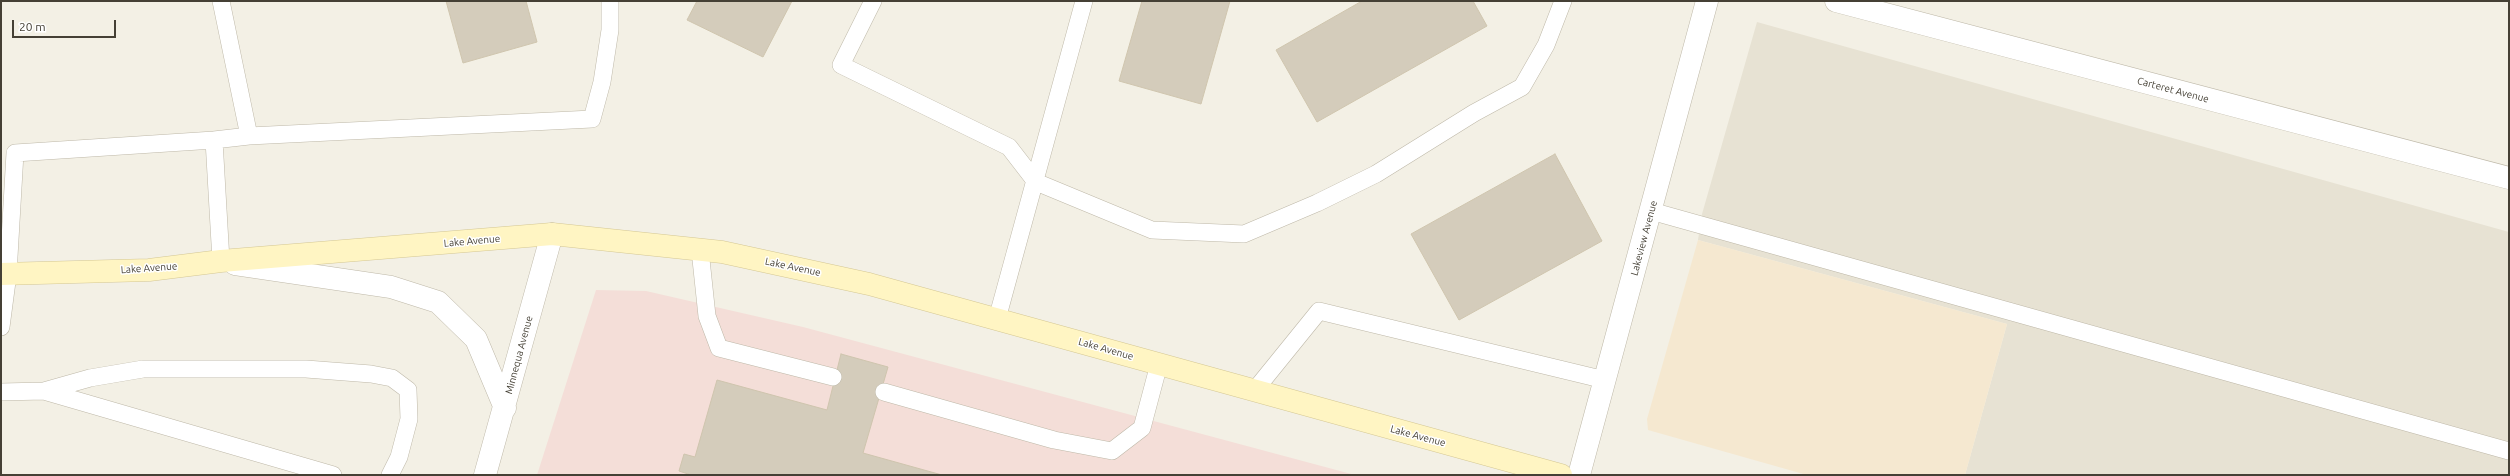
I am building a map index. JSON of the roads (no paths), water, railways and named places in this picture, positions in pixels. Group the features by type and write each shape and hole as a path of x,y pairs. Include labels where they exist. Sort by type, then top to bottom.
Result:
{"main road":[{"name":"Lake Avenue","path":"4,274 149,270 221,261 552,234 700,250 820,273 997,319 1561,475"}],"street":[{"name":"Lakeview Avenue","path":"1579,475 1708,1"},
{"name":"Carteret Avenue","path":"1836,1 2509,178"},
{"name":"Minnequa Avenue","path":"485,475 552,234"},
{"path":"221,261 322,279 391,288 438,302 476,339 504,408"}],"lane":[{"path":"222,1 249,136"},
{"path":"1,327 8,153 214,140 249,136 592,119 602,82 610,30 610,1"},
{"path":"873,1 841,65 1009,147 1036,182 1152,230 1244,234 1317,203 1376,174 1474,113 1522,87 1546,45 1563,1"},
{"path":"997,319 1036,182 1082,2"},
{"path":"214,140 221,261"},
{"path":"1651,212 2509,451"},
{"path":"700,250 707,316 719,348 833,377"},
{"path":"1255,390 1319,311 1605,380"},
{"path":"884,392 1054,440 1112,451 1142,428 1158,364"},
{"path":"1,392 44,391 90,378 142,369 306,370 371,374 392,378 408,390 409,420 399,457 390,475"},
{"path":"44,391 333,475"}]}
